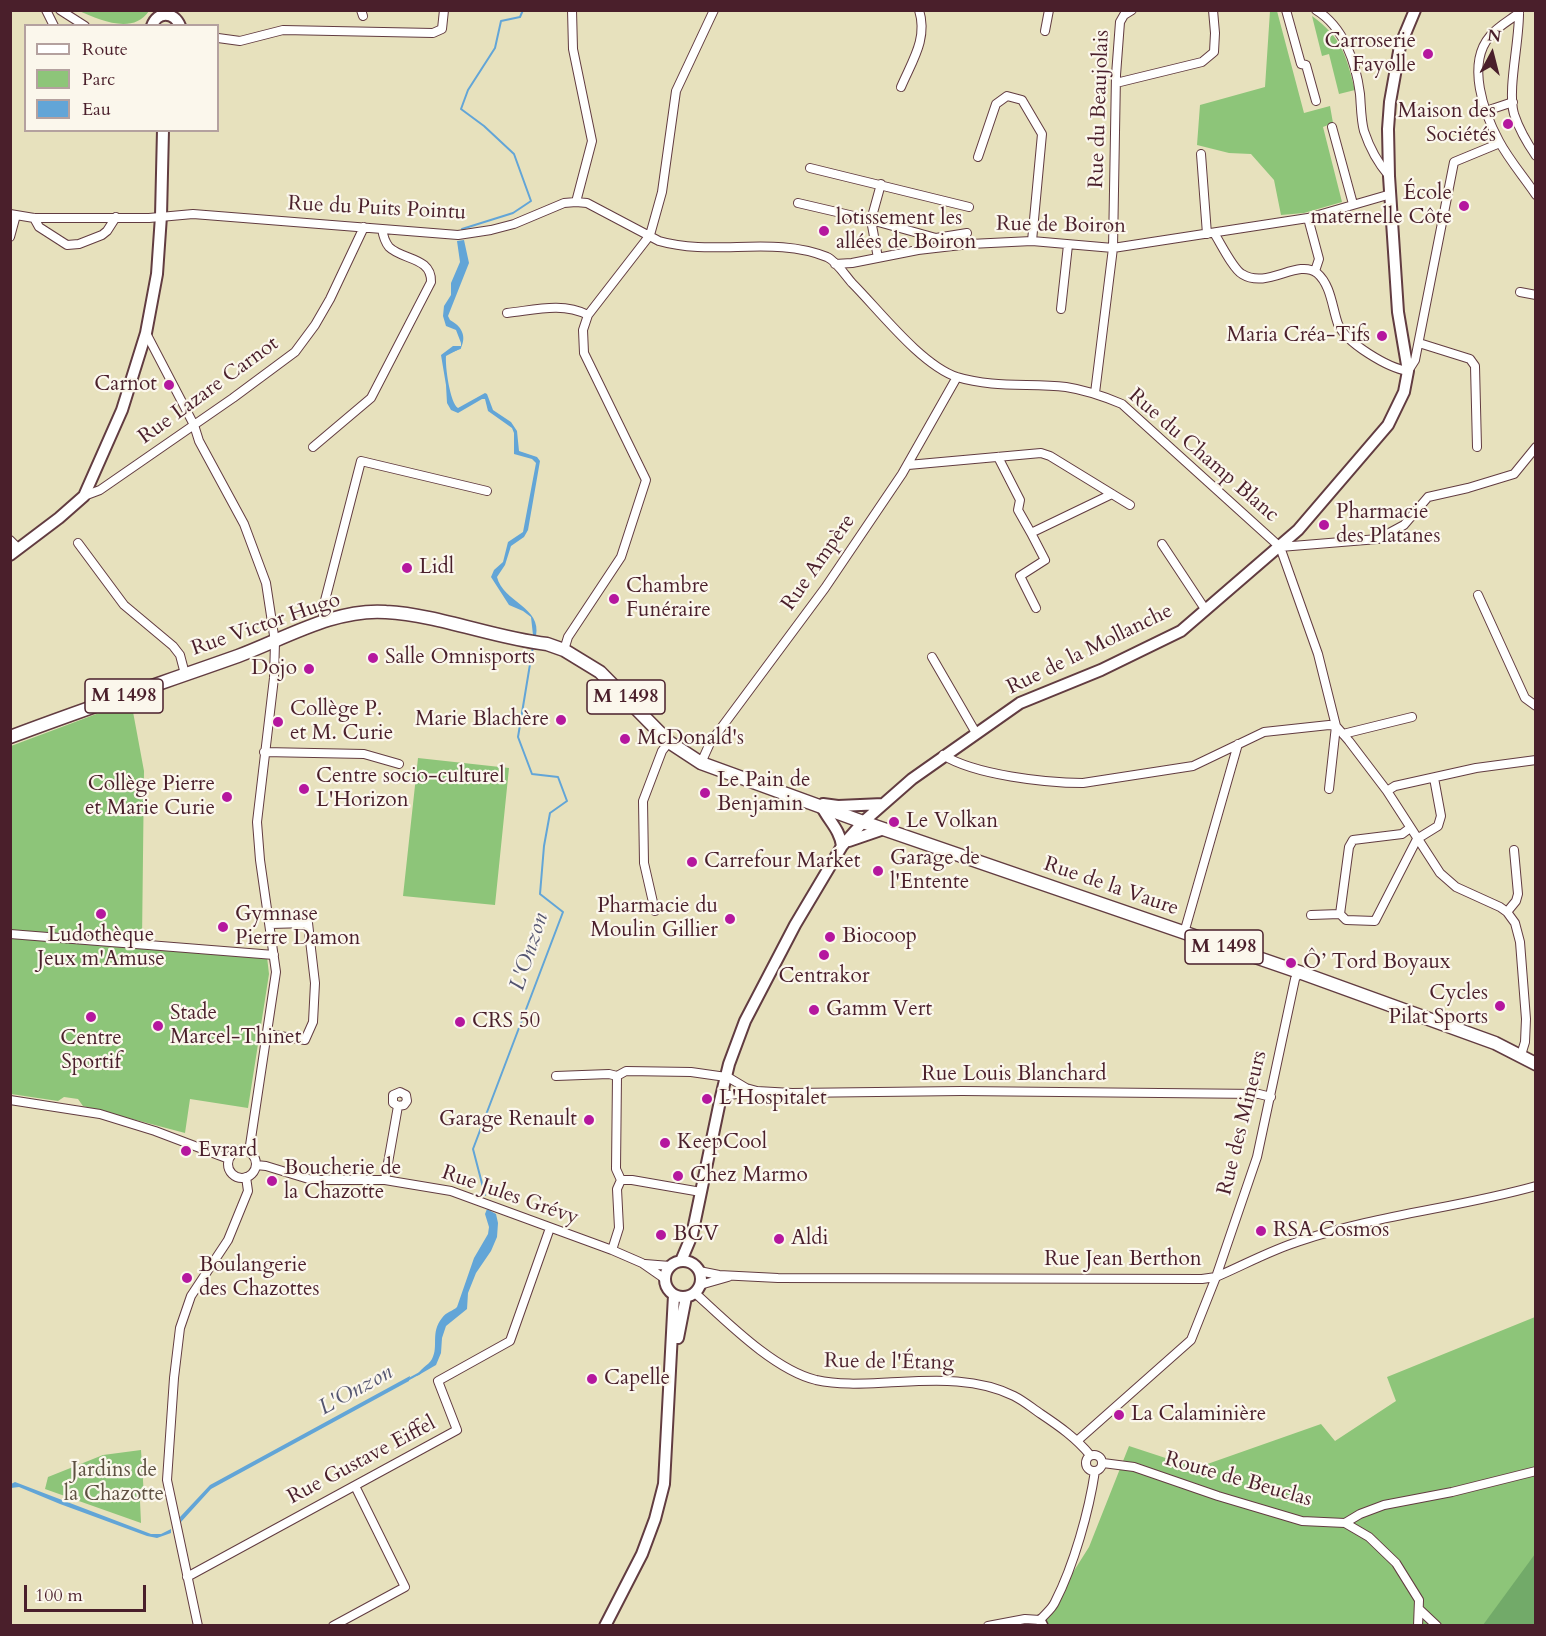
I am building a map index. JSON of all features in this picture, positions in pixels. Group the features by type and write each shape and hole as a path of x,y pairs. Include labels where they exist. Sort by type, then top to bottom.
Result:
{"main road":[{"path":"1408,371 1398,312 1388,129 1390,102 1400,46 1415,10"},
{"path":"153,24 158,16 166,12 175,17 179,24"},
{"path":"15,552 84,496 122,410 146,333 157,274 163,132"},
{"name":"Rue de la Mollanche","path":"691,1265 692,1235 721,1096 745,1021 765,979 844,844 862,822 943,755 1020,703 1101,670 1181,631 1304,524 1388,425 1404,392 1408,371"},
{"name":"Rue Victor Hugo","path":"10,737 275,642 327,621 356,614 384,612 564,650"},
{"name":"M 1498","path":"564,650 600,672 669,742 701,763 884,829"},
{"path":"818,805 883,804"},
{"path":"818,805 838,831 844,844 884,829"},
{"name":"Rue de la Vaure","path":"884,829 1299,972 1495,1043 1536,1064"},
{"path":"605,1626 642,1554 655,1519 664,1484 674,1295 666,1286 665,1279 670,1266 691,1265 694,1291 670,1383"},
{"path":"674,1295 694,1291"}],"street":[{"path":"46,10 53,24"},
{"path":"60,10 82,24"},
{"path":"219,38 240,41 283,30 433,33 442,29 444,10"},
{"path":"572,10 573,49 592,141 576,202 587,203 650,235"},
{"path":"564,650 568,638 621,557 646,480 584,353 583,330 588,315 650,235 662,192 676,91 714,10"},
{"path":"901,87 922,38 923,22 919,10"},
{"path":"1045,31 1049,10"},
{"name":"Rue du Beaujolais","path":"1095,393 1113,249 1116,83 1120,22 1124,15 1132,10"},
{"path":"1116,83 1202,62 1214,52 1215,33 1212,10"},
{"path":"1286,10 1301,64 1306,65 1316,101"},
{"path":"1316,10 1343,38 1357,75 1364,129 1374,159 1389,176"},
{"path":"1519,12 1514,115 1527,144 1536,156"},
{"path":"1519,12 1490,36 1480,53 1479,77 1486,111 1500,143 1534,190"},
{"path":"978,157 996,104 1006,96 1022,100 1042,134 1032,241"},
{"path":"1486,111 1513,102"},
{"path":"1332,127 1353,204"},
{"path":"1201,154 1210,233 1240,274 1257,280 1276,277 1299,269 1315,271 1325,282 1339,326 1347,337 1383,364 1408,371 1416,360 1454,162 1500,143"},
{"path":"810,168 969,207"},
{"path":"878,258 871,220 881,184"},
{"name":"Rue de Boiron","path":"835,264 970,244 1032,241 1113,249 1308,218 1391,194"},
{"name":"Rue du Puits Pointu","path":"13,215 34,218 193,214 458,235 514,224 564,203 576,202"},
{"path":"798,203 936,238 968,233"},
{"path":"10,237 13,215"},
{"path":"34,218 39,227 67,245 79,244 102,235 116,217"},
{"path":"1308,218 1319,259 1315,271"},
{"name":"Rue Lazare Carnot","path":"84,496 100,490 295,352 315,325 330,299 364,227"},
{"path":"313,447 371,398 431,282 431,273 427,267 387,245 382,229"},
{"name":"Rue du Champ Blanc","path":"650,235 660,241 690,247 784,246 829,258 915,349 938,368 957,377 1004,386 1064,387 1095,393 1122,404 1280,547"},
{"path":"1061,309 1068,245"},
{"path":"1520,292 1536,295"},
{"path":"507,313 561,306 576,309 588,315"},
{"path":"146,333 194,425 199,441 244,524 266,583 275,642 257,839 276,972 249,1152"},
{"path":"1419,343 1470,359 1475,366 1474,400 1477,403 1474,407 1477,447"},
{"name":"Rue Ampère","path":"701,763 710,743 825,588 908,465 957,377"},
{"path":"1329,789 1336,726 1318,654 1280,547 1378,539 1404,525 1428,497 1514,474 1536,447"},
{"path":"908,465 1041,453 1050,456 1130,505"},
{"path":"998,457 1020,500 1018,510 1045,560 1020,576 1036,608"},
{"path":"327,621 322,612 361,461 486,491"},
{"path":"1031,533 1112,494"},
{"path":"10,540 15,552"},
{"path":"78,543 124,605 173,646 180,655 184,674"},
{"path":"1162,544 1205,609"},
{"path":"1478,595 1524,698 1536,706"},
{"path":"932,657 976,733"},
{"path":"1343,734 1412,717"},
{"path":"943,755 962,765 1008,775 1083,783 1193,766 1264,732 1336,726 1387,791 1431,861 1448,881 1500,907 1515,923 1521,942 1526,1019 1525,1042 1521,1055"},
{"path":"656,911 644,863 643,801 662,751 669,742"},
{"path":"1184,933 1238,744"},
{"path":"264,752 364,754 399,764"},
{"path":"1387,791 1395,786 1476,768 1536,760"},
{"path":"1410,828 1402,834 1353,840 1349,847 1341,914 1346,920 1375,921 1417,839 1435,829 1441,821 1434,778"},
{"path":"1507,912 1516,901 1518,894 1514,850"},
{"path":"1311,915 1341,914"},
{"path":"267,1034 305,1040 313,1022 315,983 309,923 270,924"},
{"path":"10,934 274,955"},
{"name":"Rue des Mineurs","path":"1077,1441 1191,1340 1216,1277 1257,1156 1295,979 1299,972"},
{"path":"1526,1019 1536,1019"},
{"name":"Rue Louis Blanchard","path":"556,1076 609,1074 617,1076 626,1071 691,1072 726,1076 746,1088 757,1091"},
{"path":"612,1250 619,1228 617,1189 621,1180 616,1168 617,1076"},
{"name":"Rue Louis Blanchard","path":"721,1096 757,1091 1259,1094 1271,1097"},
{"path":"10,1100 110,1117 155,1131 229,1160"},
{"path":"385,1180 398,1106"},
{"path":"239,1150 249,1152 256,1166 251,1175 241,1178 232,1174 229,1169 229,1160 235,1152 239,1150"},
{"name":"Rue Jules Grévy","path":"256,1166 266,1166 312,1180 385,1180 451,1191 642,1263"},
{"path":"198,1626 167,1480 174,1378 180,1328 191,1296 228,1240 248,1191 246,1177"},
{"path":"621,1180 701,1192"},
{"name":"Rue Jean Berthon","path":"732,1276 1130,1280 1216,1277 1306,1239 1363,1224 1468,1203 1536,1186"},
{"name":"Rue Gustave Eiffel","path":"186,1577 458,1430 438,1380 510,1341 550,1228"},
{"path":"642,1263 670,1266"},
{"path":"642,1263 665,1279"},
{"path":"691,1265 732,1276"},
{"path":"694,1291 732,1276"},
{"name":"Rue de l'Étang","path":"694,1291 758,1347 799,1374 815,1380 854,1384 943,1380 978,1384 1015,1396 1077,1441 1090,1455 1101,1458 1103,1463"},
{"name":"Rue de l'Étang","path":"1090,1455 1086,1458 1088,1466 1095,1471"},
{"path":"988,1626 1025,1619 1041,1623 1055,1604 1086,1513 1095,1471 1102,1467 1103,1463"},
{"name":"Route de Beuclas","path":"1103,1463 1134,1467 1218,1496 1302,1521 1345,1522 1384,1505 1452,1492 1536,1471"},
{"path":"333,1626 405,1587 355,1486"},
{"path":"1345,1522 1370,1537 1396,1563 1419,1600 1418,1626"},
{"path":"1419,1609 1437,1626"}],"green space":[{"path":"79,11 149,11 142,18 125,24 106,21"},
{"path":"1270,11 1277,11 1304,113 1330,106 1333,123 1323,127 1342,202 1304,213 1281,215 1274,180 1251,154 1229,153 1197,145 1200,105 1265,87"},
{"path":"1312,16 1330,32 1341,48 1355,90 1339,94 1329,54 1322,56"},
{"path":"131,701 144,771 142,940 11,931 11,746"},
{"path":"418,758 509,768 495,905 403,896"},
{"path":"11,938 267,957 269,974 248,1108 190,1099 185,1133 83,1106 78,1099 64,1097 58,1101 11,1094"},
{"path":"1535,1317 1535,1625 1033,1626 1041,1623 1089,1547 1129,1446 1196,1468 1321,1424 1335,1441 1396,1401 1387,1377"},
{"name":"Jardins de la Chazotte","path":"141,1450 144,1496 140,1501 141,1523 45,1489 48,1477 103,1455"},
{"path":"1535,1554 1535,1625 1483,1625"}],"water":[{"path":"464,240 469,263 448,316 460,328 463,343 461,348 446,356 446,368 453,399 458,408 487,394 493,410 511,422 517,431 519,451 537,457 540,461 528,530 524,537 511,546 505,565 497,577 506,593 533,618 536,636 533,635 531,617 509,605 491,577 494,570 503,562 508,542 523,532 536,463 532,459 514,454 512,428 488,411 485,399 458,413 451,410 447,403 441,355 453,346 461,346 461,343 456,330 446,326 443,316 444,306 451,295 451,283 460,262 457,241"},
{"path":"487,1209 496,1214 497,1237 491,1251 476,1273 468,1293 467,1309 446,1326 441,1353 436,1365 417,1376 432,1359 438,1324 445,1314 457,1307 474,1258 488,1234 489,1227 485,1214"},
{"path":"410,1376 409,1381 211,1489 181,1522 180,1517 210,1485"},
{"path":"15,1482 151,1534 161,1534 171,1529 171,1533 157,1538 147,1536 19,1487 11,1488 11,1484"}],"waterway":[{"name":"L'Onzon","path":"462,229 513,213 531,201 514,154 484,126 461,109 468,90 495,48 501,21 520,17 523,10"},
{"name":"L'Onzon","path":"445,354 460,348"},
{"name":"L'Onzon","path":"485,1195 473,1149 563,912 540,894 544,846 550,813 567,801 558,777 532,774 518,737 533,646"},
{"name":"L'Onzon","path":"409,1379 420,1373"}],"place":[{"name":"Carroserie Fayolle","path":"1428,54"},
{"name":"Maison des Sociétés","path":"1508,124"},
{"name":"École maternelle Côte","path":"1464,206"},
{"name":"lotissement les allées de Boiron","path":"824,231"},
{"name":"Maria Créa-Tifs","path":"1382,336"},
{"name":"Carnot","path":"169,385"},
{"name":"Pharmacie des Platanes","path":"1324,525"},
{"name":"Lidl","path":"407,568"},
{"name":"Chambre Funéraire","path":"614,599"},
{"name":"Salle Omnisports","path":"373,658"},
{"name":"Dojo","path":"309,669"},
{"name":"Marie Blachère","path":"561,720"},
{"name":"Collège P. et M. Curie","path":"278,722"},
{"name":"McDonald's","path":"625,739"},
{"name":"Centre socio-culturel L'Horizon","path":"304,789"},
{"name":"Le Pain de Benjamin","path":"705,793"},
{"name":"Collège Pierre et Marie Curie","path":"227,797"},
{"name":"Le Volkan","path":"894,822"},
{"name":"Carrefour Market","path":"692,862"},
{"name":"Garage de l'Entente","path":"878,871"},
{"name":"Ludothèque Jeux m'Amuse","path":"101,914"},
{"name":"Pharmacie du Moulin Gillier","path":"730,919"},
{"name":"Gymnase Pierre Damon","path":"223,927"},
{"name":"Biocoop","path":"830,937"},
{"name":"Centrakor","path":"824,955"},
{"name":"Ô’ Tord Boyaux","path":"1291,963"},
{"name":"Cycles Pilat Sports","path":"1500,1006"},
{"name":"Gamm Vert","path":"814,1010"},
{"name":"Centre Sportif","path":"91,1017"},
{"name":"CRS 50","path":"460,1022"},
{"name":"Stade Marcel-Thinet","path":"158,1026"},
{"name":"L'Hospitalet","path":"707,1099"},
{"name":"Garage Renault","path":"589,1120"},
{"name":"KeepCool","path":"665,1143"},
{"name":"Evrard","path":"186,1151"},
{"name":"Chez Marmo","path":"678,1176"},
{"name":"Boucherie de la Chazotte","path":"272,1181"},
{"name":"RSA Cosmos","path":"1261,1231"},
{"name":"BCV","path":"661,1235"},
{"name":"Aldi","path":"779,1239"},
{"name":"Boulangerie des Chazottes","path":"187,1278"},
{"name":"Capelle","path":"592,1379"},
{"name":"La Calaminière","path":"1119,1415"}]}
